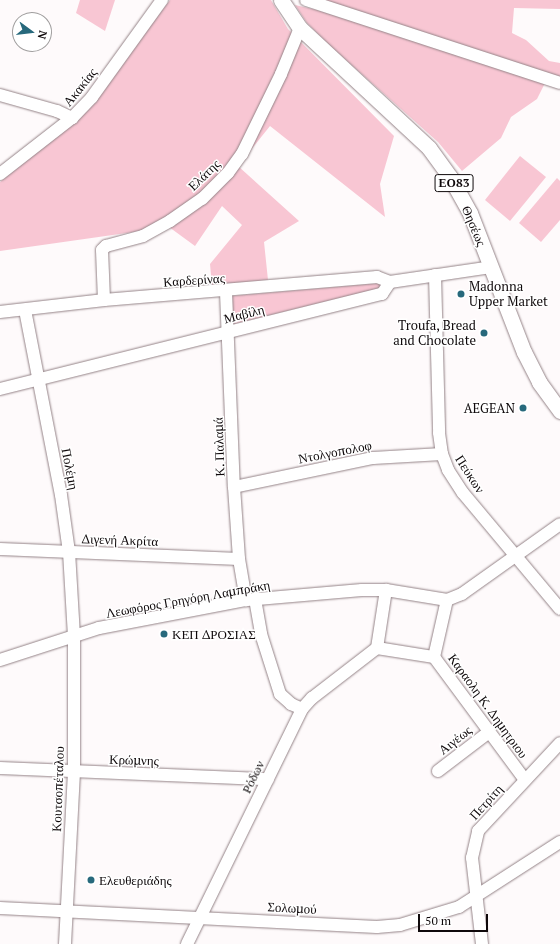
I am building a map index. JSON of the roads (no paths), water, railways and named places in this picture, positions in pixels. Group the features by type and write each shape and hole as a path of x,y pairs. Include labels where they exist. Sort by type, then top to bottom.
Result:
{"main road":[{"name":"Θησέως","path":"281,0 300,28 429,148 450,177 470,213 524,352 539,382 560,412"}],"street":[{"name":"Ακακίας","path":"0,174 72,118 92,97 162,0"},
{"path":"306,0 560,83"},
{"name":"Ελάτης","path":"104,300 102,250 106,246 143,236 170,221 202,199 228,173 242,154 281,74 300,28"},
{"path":"0,95 57,111 72,118"},
{"path":"390,282 491,267"},
{"name":"Πεύκων","path":"434,275 439,433 442,454 448,470 463,493 517,555 560,609"},
{"name":"Καρδερίνας","path":"0,312 104,300 226,292 377,277 390,282"},
{"name":"Μαβίλη","path":"0,389 382,294 390,282"},
{"name":"Κ. Παλαμά","path":"226,292 234,487 240,559 250,600 280,694 291,704 302,709"},
{"name":"Πολέμη","path":"25,310 37,379 61,495 69,552 74,635"},
{"name":"Ντολγοπολοφ","path":"234,487 373,458 442,454"},
{"path":"434,657 448,600 462,594 560,524"},
{"name":"Διγενή Ακρίτα","path":"0,549 240,559"},
{"name":"Λεωφόρος Γρηγόρη Λαμπράκη","path":"0,660 74,635 250,600 362,590 386,590 448,600"},
{"path":"377,648 386,590"},
{"name":"Κουτσοπέταλου","path":"65,944 74,772 74,635"},
{"name":"Καραολη Κ. Δημητριου","path":"377,648 434,657 525,780"},
{"name":"Ρόδων","path":"187,944 302,709 312,698 377,648"},
{"name":"Αιγέως","path":"438,771 489,732"},
{"name":"Πετρίτη","path":"482,944 472,858 478,831 560,744"},
{"name":"Κρώμνης","path":"0,768 268,779"},
{"name":"Σολωμού","path":"0,908 377,927 424,919 459,907 476,898 560,842"}],"place":[{"name":"Madonna Upper Market","path":"461,294"},
{"name":"Troufa, Bread and Chocolate","path":"484,333"},
{"name":"AEGEAN","path":"523,408"},
{"name":"ΚΕΠ ΔΡΟΣΙΑΣ","path":"164,634"},
{"name":"Ελευθεριάδης","path":"91,880"}]}
